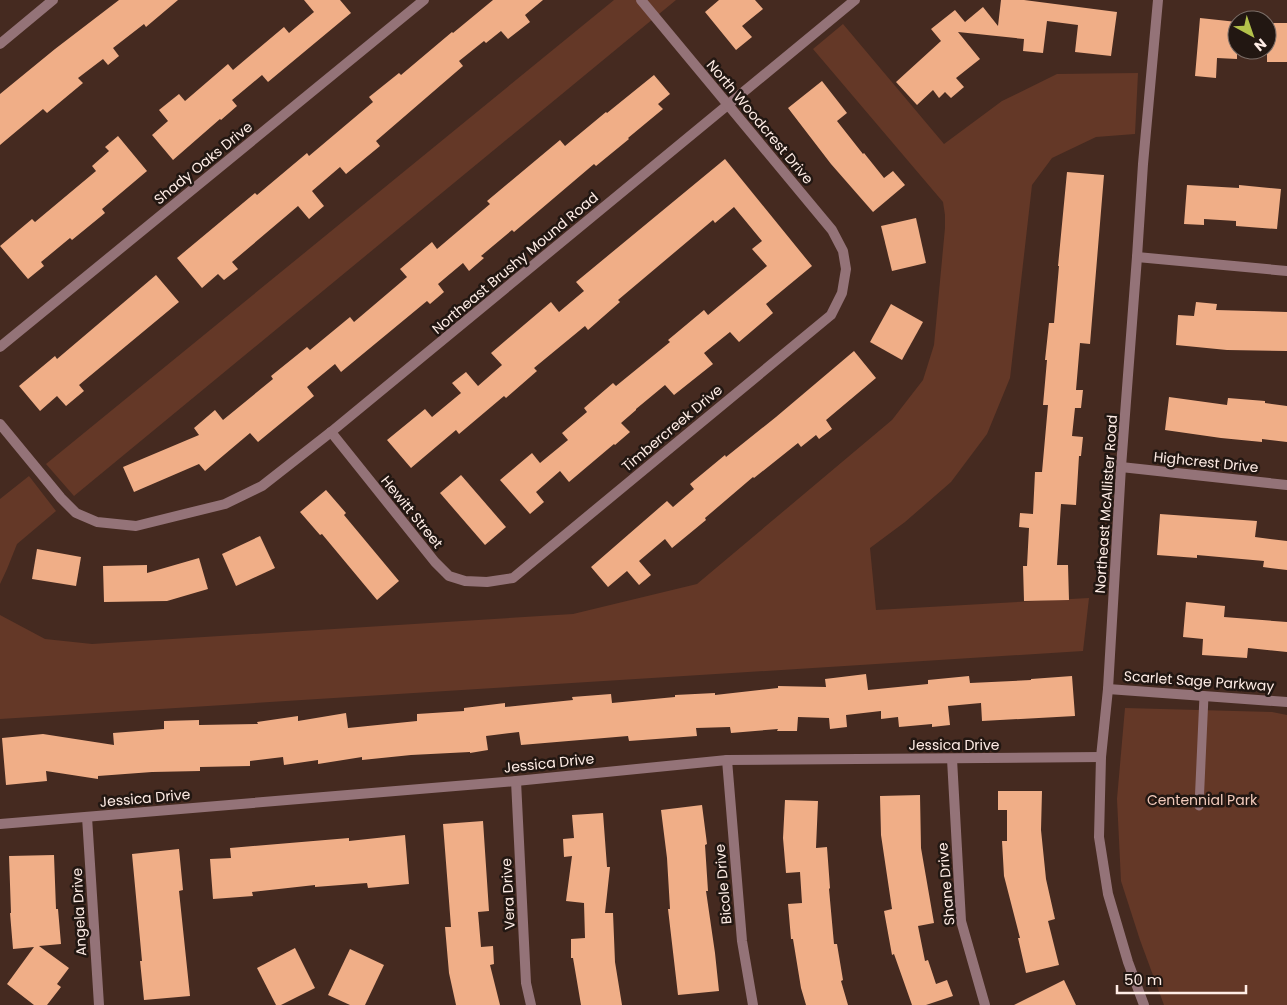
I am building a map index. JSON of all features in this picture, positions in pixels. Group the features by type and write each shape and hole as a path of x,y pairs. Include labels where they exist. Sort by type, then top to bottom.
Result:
{"street":[{"path":"0,44 53,0"},
{"name":"Shady Oaks Drive","path":"0,346 424,0"},
{"name":"North Woodcrest Drive","path":"641,0 832,230 843,251 846,269"},
{"name":"Northeast Brushy Mound Road","path":"0,424 61,498 76,513 97,522 136,526 225,504 262,486 331,432 855,0"},
{"name":"Northeast McAllister Road","path":"1144,1005 1128,962 1108,894 1099,837 1101,757 1108,689 1142,164 1158,0"},
{"path":"1137,257 1287,271"},
{"name":"Timbercreek Drive","path":"487,582 513,578 831,315 842,292 846,269"},
{"name":"Hewitt Street","path":"331,432 444,572 449,576 465,581 487,582"},
{"name":"Highcrest Drive","path":"1121,467 1287,485"},
{"name":"Scarlet Sage Parkway","path":"1108,689 1287,702"},
{"name":"Jessica Drive","path":"0,824 516,781 727,760 1101,757"},
{"name":"Shane Drive","path":"952,759 961,921 985,1005"},
{"name":"Bicole Drive","path":"727,760 742,941 753,1005"},
{"name":"Vera Drive","path":"516,781 526,983 531,1005"},
{"name":"Angela Drive","path":"87,817 98,1005"}],"lane":[{"path":"1199,806 1204,696"}],"green space":[{"path":"614,0 676,0 74,496 46,464"},
{"path":"843,24 944,144 1002,101 1057,74 1138,73 1135,134 1096,137 1052,158 1032,185 1010,378 987,434 951,482 905,522 870,548 876,610 1089,598 1083,651 0,719 0,615 45,639 92,644 573,614 697,584 892,420 923,380 934,345 945,228 943,202 813,49"},
{"path":"29,476 56,511 17,544 0,584 0,499"},
{"name":"Centennial Park","path":"1125,708 1272,712 1287,715 1287,1005 1164,1005 1121,881 1117,799"}],"building":[{"path":"119,0 178,0 146,27 144,24 113,48 119,56 108,65 103,59 78,78 83,83 47,113 43,109 0,145 0,94"},
{"path":"304,0 340,0 351,13 268,82 262,75 232,100 237,106 173,160 152,135 168,121 159,110 179,94 185,101 228,64 233,70 284,27 289,33 314,12"},
{"path":"493,0 543,0 525,15 530,22 508,39 501,31 486,43 484,41 459,61 463,66 376,141 380,146 346,174 340,167 312,191 324,206 309,219 298,206 232,262 238,269 224,280 218,274 202,288 177,258 255,193 257,195 307,153 309,156 373,102 369,97 399,73 401,75"},
{"path":"719,0 755,0 763,9 742,26 752,37 736,50 705,12"},
{"path":"1001,0 1024,0 1117,12 1111,56 1075,52 1078,25 1047,21 1043,53 1023,51 1024,39 958,32 980,59 956,78 964,87 951,98 945,92 939,98 933,90 917,105 896,82 941,41 931,29 955,10 965,22 983,7 998,26"},
{"path":"1200,18 1227,21 1227,58 1217,58 1216,78 1195,76"},
{"path":"1277,23 1287,23 1287,62 1267,62 1267,60 1277,60"},
{"path":"654,75 670,94 658,104 663,109 596,166 594,164 514,232 512,230 481,256 484,258 469,271 463,263 438,284 444,292 430,304 427,301 341,372 335,364 307,387 314,396 258,442 250,433 205,471 199,464 134,492 123,467 199,435 194,428 215,410 223,420 273,379 271,376 307,347 310,350 350,317 354,322 407,277 400,269 432,242 437,249 490,204 487,201 560,140 565,146"},
{"path":"822,81 847,113 837,121 863,154 884,178 893,171 905,185 873,212 831,164 788,108"},
{"path":"118,136 147,171 102,209 105,213 41,262 44,266 28,279 0,246 32,219 35,222 96,171 92,166 109,151 105,147"},
{"path":"725,159 812,266 766,304 773,313 739,342 730,332 704,353 713,364 674,395 665,385 636,409 621,423 630,432 569,482 560,471 536,492 544,502 530,514 500,480 532,453 540,463 568,440 562,433 587,412 584,408 613,383 616,386 670,342 668,340 704,310 708,315 767,266 752,249 762,241 734,207 715,223 713,220 618,300 620,302 588,330 585,326 534,368 537,371 506,398 504,396 459,434 456,430 411,468 387,440 425,409 432,417 461,393 452,383 466,372 478,386 502,365 491,353 551,302 559,312 584,291 576,282"},
{"path":"1067,172 1104,175 1090,344 1080,343 1076,390 1083,390 1081,408 1075,408 1072,436 1083,437 1081,456 1079,456 1076,505 1061,504 1057,565 1068,565 1069,600 1024,601 1023,566 1027,566 1029,528 1019,527 1020,513 1033,514 1035,472 1042,472 1048,405 1043,405 1047,360 1045,360 1049,323 1054,323"},
{"path":"1187,185 1239,188 1239,185 1281,189 1277,229 1236,226 1236,221 1204,219 1204,225 1184,224"},
{"path":"916,218 926,263 892,271 881,226"},
{"path":"156,275 179,302 79,385 84,391 66,406 57,396 40,411 19,386 55,356 57,359"},
{"path":"1196,302 1217,304 1216,310 1287,312 1287,351 1227,350 1176,345 1178,315 1194,316"},
{"path":"891,304 923,322 902,360 870,342"},
{"path":"854,351 876,378 826,420 832,429 819,439 816,435 801,447 798,443 753,477 672,548 665,539 639,561 651,575 639,585 627,571 608,587 591,567 667,501 673,507 694,489 690,484 776,417"},
{"path":"1169,397 1227,405 1228,398 1265,401 1265,403 1287,406 1287,442 1262,439 1262,442 1221,438 1165,430"},
{"path":"461,475 506,527 485,545 440,493"},
{"path":"326,490 346,513 344,515 399,581 377,600 322,534 320,535 300,512"},
{"path":"1160,514 1257,521 1255,537 1287,541 1287,570 1263,567 1264,561 1197,555 1197,558 1157,555"},
{"path":"260,536 275,568 236,586 222,554"},
{"path":"37,549 81,557 76,586 32,579"},
{"path":"199,558 208,589 167,601 104,602 103,566 147,565 147,573"},
{"path":"1186,602 1225,606 1224,617 1287,622 1287,652 1248,648 1247,658 1202,655 1203,639 1183,637"},
{"path":"866,674 868,690 928,684 928,680 969,676 970,683 1072,676 1075,716 982,721 981,703 948,706 950,725 932,727 932,724 899,727 898,717 881,719 881,711 846,715 847,727 830,729 829,718 798,717 797,731 777,731 778,729 731,733 730,727 696,728 697,736 629,741 628,736 521,745 519,732 486,736 488,750 470,753 411,755 362,760 362,757 318,764 318,760 284,765 283,757 250,761 250,766 200,767 200,771 98,776 98,779 46,771 47,781 6,785 2,738 43,734 114,745 113,733 164,729 164,721 199,720 199,725 258,724 257,722 298,716 298,721 346,713 348,728 417,721 417,714 464,711 464,708 505,703 505,707 573,700 572,697 611,694 612,703 675,697 675,695 715,693 715,695 778,688 778,686 826,687 825,679"},
{"path":"998,791 1042,791 1041,830 1046,879 1055,919 1048,921 1059,965 1026,973 1018,938 1020,938 1004,876 1002,841 1007,841 1007,810 998,810"},
{"path":"920,795 921,848 934,923 918,926 925,961 928,960 936,984 947,980 953,996 926,1005 912,1005 894,954 892,955 884,911 892,909 881,835 880,796"},
{"path":"785,800 818,801 816,848 827,847 834,944 837,944 843,980 841,981 848,1005 806,1005 801,988 793,939 791,939 788,904 802,903 800,872 786,873 783,838"},
{"path":"702,805 707,844 705,845 708,891 706,891 719,991 678,995 668,909 670,909 667,858 661,810"},
{"path":"603,813 607,867 610,867 605,913 613,913 615,962 622,1005 581,1005 573,958 571,958 571,939 585,938 584,903 566,901 572,856 564,857 563,839 574,838 572,815"},
{"path":"483,821 489,911 478,912 481,947 493,946 494,964 490,965 500,1005 456,1005 449,973 445,927 451,927 443,824"},
{"path":"405,835 409,884 368,888 367,883 315,887 315,885 252,892 253,896 213,899 210,859 231,858 230,848 349,838 349,841"},
{"path":"179,849 183,890 179,891 190,996 144,1000 132,854"},
{"path":"54,855 56,909 58,909 61,944 39,946 69,968 57,984 61,987 47,1005 34,1005 7,984 34,947 13,949 9,856"},
{"path":"295,948 315,988 281,1005 276,1005 257,968"},
{"path":"350,949 384,965 365,1005 350,1005 328,995"},
{"path":"1064,980 1076,1005 1014,1005"}]}
